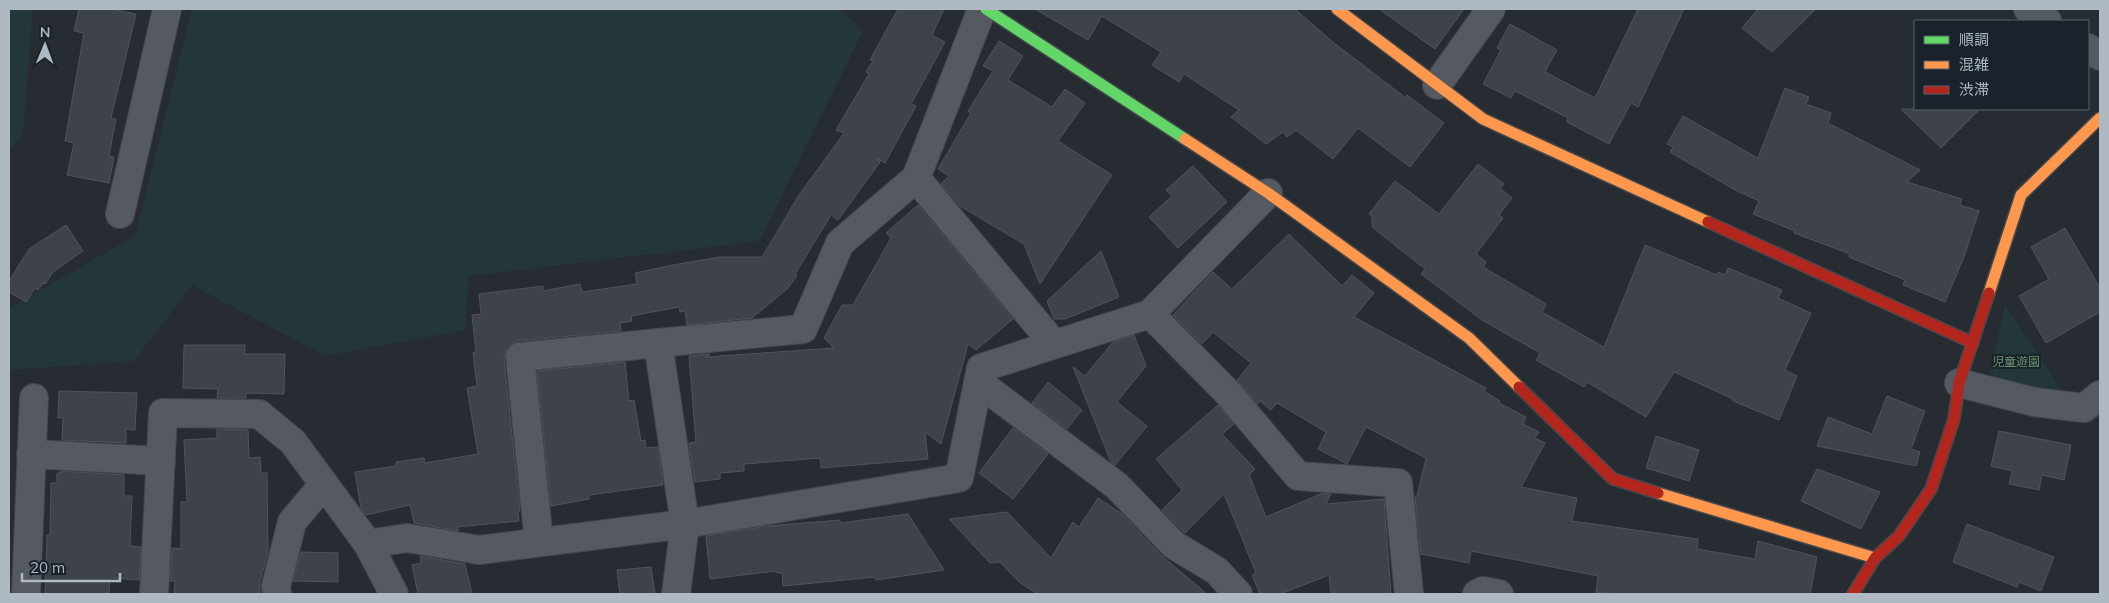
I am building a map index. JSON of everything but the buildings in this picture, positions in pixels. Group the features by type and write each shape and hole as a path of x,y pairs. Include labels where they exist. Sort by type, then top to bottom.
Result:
{"street":[{"path":"120,214 167,9"},
{"path":"539,542 520,358 803,329 840,243 916,178 982,9"},
{"path":"986,9 1268,193 1468,338 1613,479 1875,558"},
{"path":"1337,9 1483,119 1973,343"},
{"path":"1437,84 1491,9"},
{"path":"2028,9 2045,20"},
{"path":"2089,49 2100,56"},
{"path":"1854,594 1875,558 1899,536 1931,489 1954,419 1959,383 2021,195 2100,118"},
{"path":"916,178 1054,344"},
{"path":"368,544 406,538 478,550 684,524 959,478 981,368 1150,314 1268,193"},
{"path":"1150,314 1227,392 1298,476 1398,483 1409,594"},
{"path":"658,343 684,524 676,594"},
{"path":"978,382 1117,486 1174,545 1217,572 1238,594"},
{"path":"1959,383 2034,402 2084,408 2100,394"},
{"path":"26,594 34,398"},
{"path":"154,594 163,413 259,414 293,442 368,544 394,594"},
{"path":"32,454 161,460"},
{"path":"277,594 276,586 292,522 324,484"},
{"path":"1477,594 1483,591 1499,594"}],"green space":[{"path":"9,9 33,9 23,133 9,152"},
{"path":"192,9 840,9 863,31 759,241 469,276 465,330 325,356 192,285 134,361 9,370 9,308 135,236"},
{"name":"児童遊園","path":"2005,304 2064,393 1989,380"}],"traffic: fast":[{"path":"986,9 1185,139"}],"traffic: slow":[{"path":"1337,9 1483,119 1708,222"},
{"path":"1989,293 2021,195 2100,118"},
{"path":"1185,139 1268,193 1469,338 1519,387"},
{"path":"1658,493 1875,558"}],"traffic: jam":[{"path":"1708,222 1973,343"},
{"path":"1853,594 1875,558 1899,536 1931,489 1954,419 1959,383 1989,293"},
{"path":"1519,387 1613,479 1658,493"}]}
